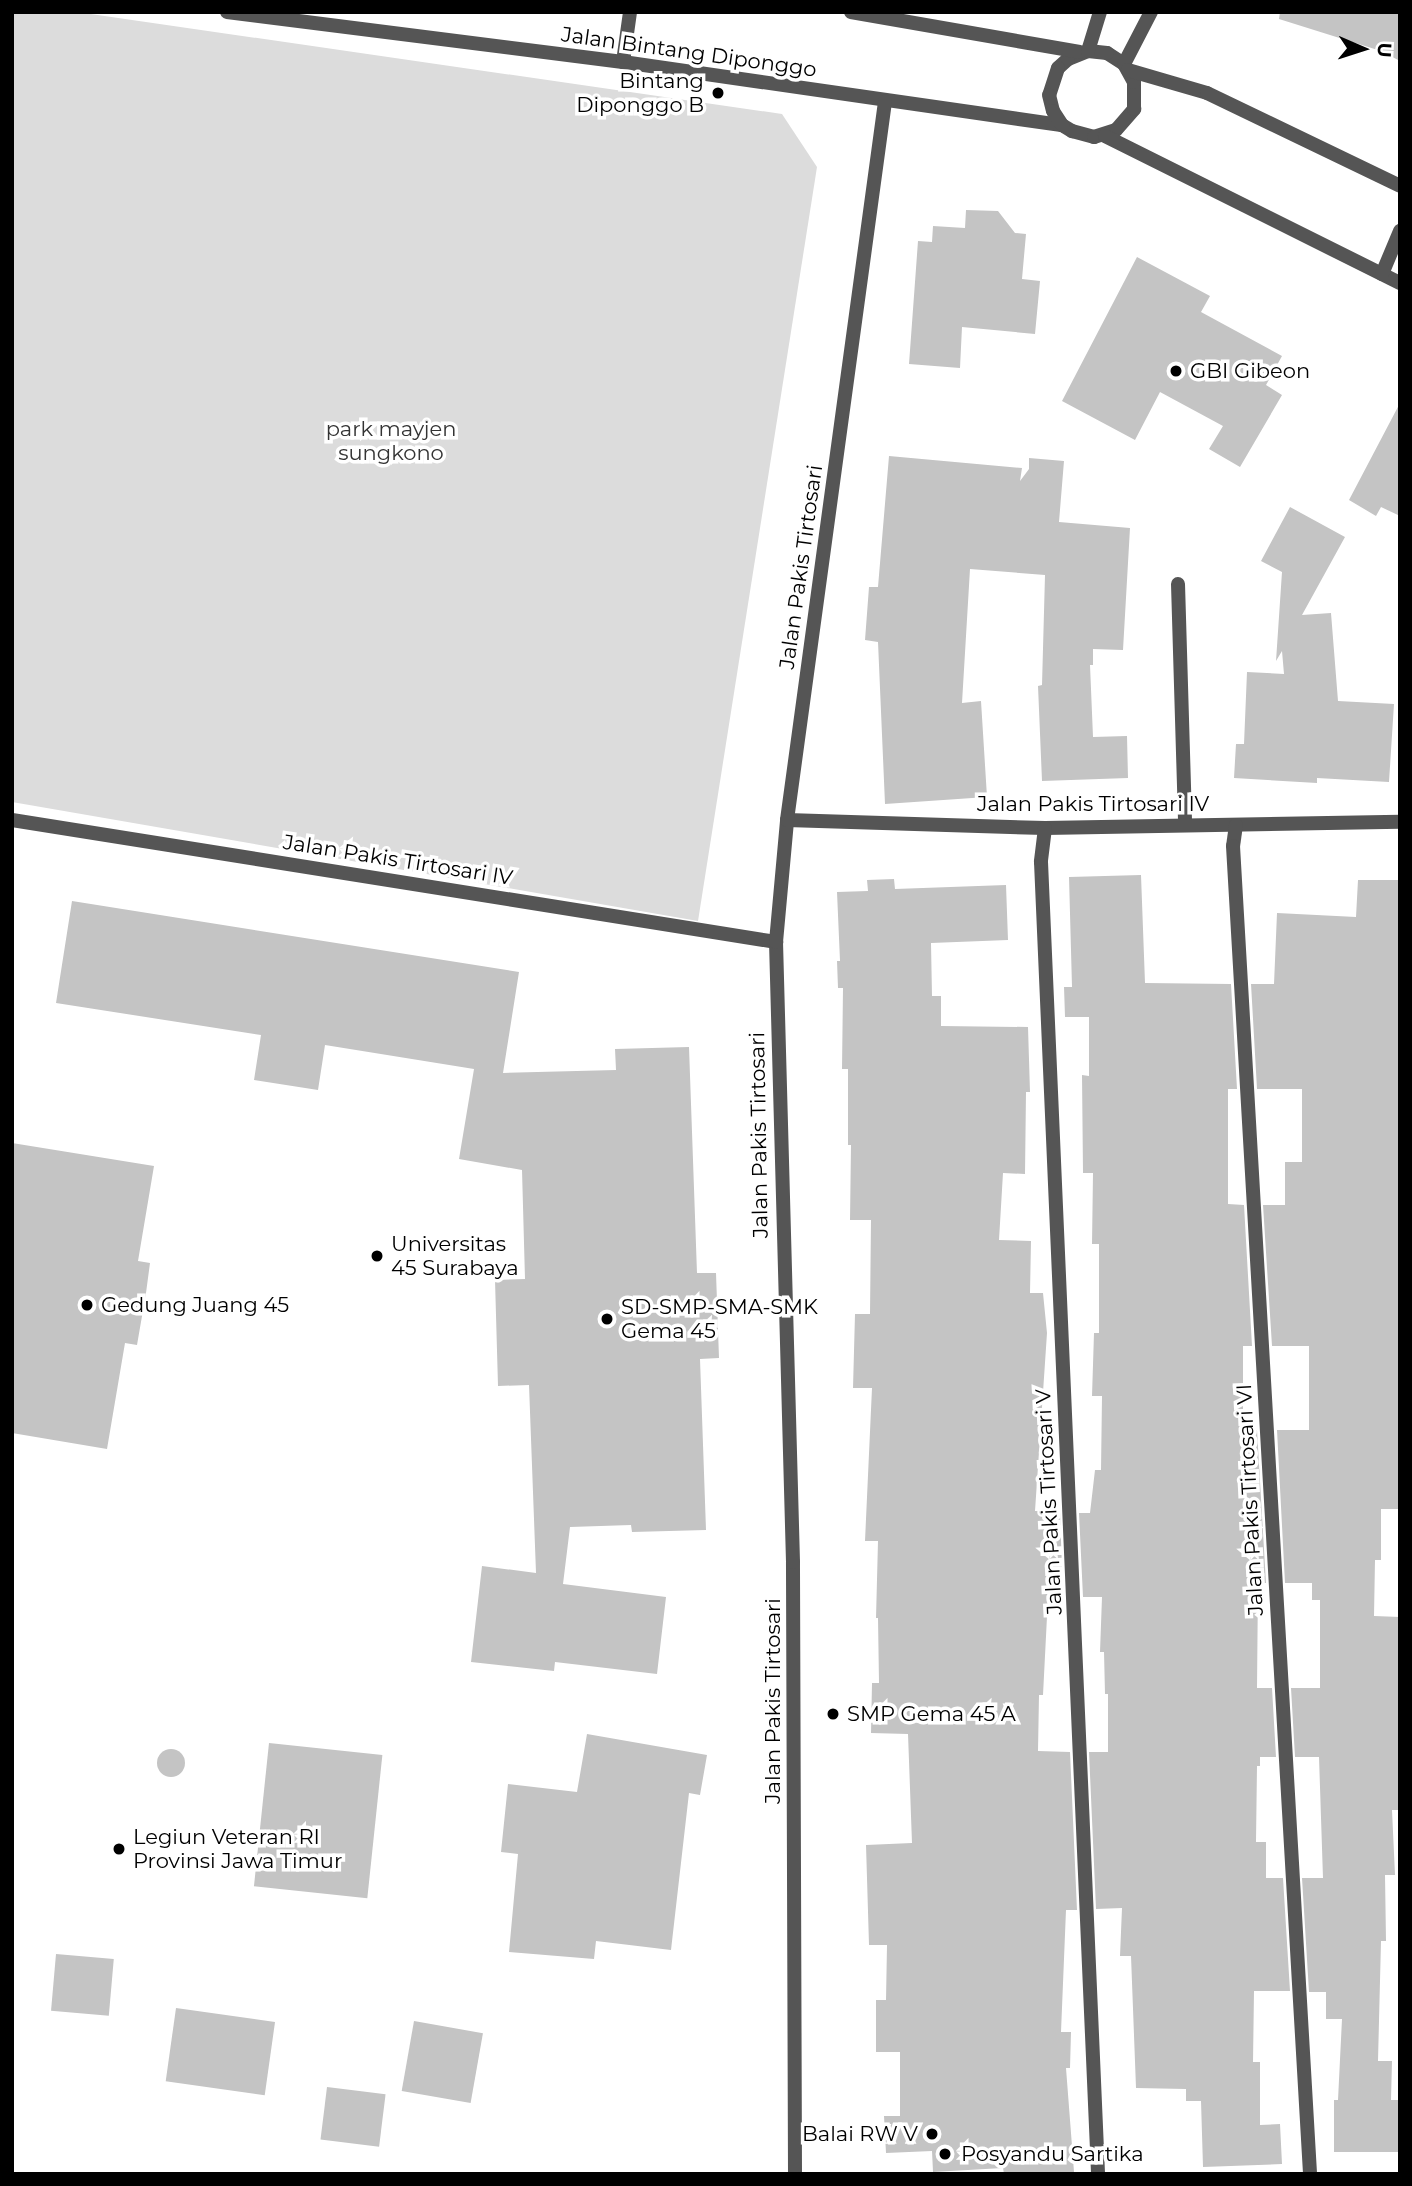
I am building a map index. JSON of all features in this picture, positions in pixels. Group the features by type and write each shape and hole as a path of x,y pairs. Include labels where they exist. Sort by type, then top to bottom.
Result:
{"street":[{"name":"Jalan Bintang Diponggo","path":"227,12 624,62 885,102 1062,125"},
{"path":"624,62 630,12"},
{"path":"851,12 1084,52 1107,53 1126,67 1207,93 1400,186"},
{"path":"1100,12 1084,52 1058,68 1051,82 1049,95 1053,111 1062,125 1083,135 1105,136 1400,283"},
{"path":"1126,67 1151,12"},
{"path":"1105,136 1127,121 1133,109 1134,82 1126,67"},
{"name":"Jalan Pakis Tirtosari","path":"795,2174 793,1562 776,942 787,820 885,102"},
{"path":"1382,274 1400,231"},
{"path":"1178,584 1185,824"},
{"name":"Jalan Pakis Tirtosari IV","path":"12,820 776,942"},
{"name":"Jalan Pakis Tirtosari IV","path":"787,820 1045,828 1400,822"},
{"name":"Jalan Pakis Tirtosari VI","path":"1236,825 1233,846 1310,2174"},
{"name":"Jalan Pakis Tirtosari V","path":"1045,828 1041,876 1098,2174"}],"green space":[{"name":"park mayjen sungkono","path":"12,12 77,12 782,114 817,167 698,921 12,802"}],"building":[{"path":"1280,12 1400,12 1400,61 1381,51 1279,19"},
{"path":"966,210 998,211 1015,233 1026,234 1022,279 1040,281 1035,334 962,327 960,368 909,364 918,241 932,242 933,226 965,228"},
{"name":"GBI Gibeon","path":"1137,257 1210,296 1201,312 1282,356 1266,385 1282,395 1240,467 1209,449 1223,426 1160,392 1135,440 1062,401"},
{"path":"1400,403 1400,516 1381,507 1376,516 1349,500"},
{"path":"889,456 1022,468 1020,481 1029,469 1029,458 1064,461 1059,522 1130,528 1123,650 1093,649 1093,665 1090,665 1093,737 1127,736 1128,778 1042,781 1038,686 1042,685 1045,575 970,569 962,703 981,701 987,797 885,804 878,642 865,640 869,587 878,587"},
{"path":"1290,507 1345,537 1302,615 1331,613 1338,701 1394,704 1389,782 1317,778 1317,783 1234,778 1236,744 1244,744 1247,672 1284,674 1282,651 1276,661 1282,572 1261,561"},
{"path":"1141,875 1145,983 1231,984 1237,1089 1228,1089 1228,1204 1244,1205 1252,1346 1243,1346 1243,1430 1257,1430 1266,1583 1258,1583 1257,1688 1272,1688 1276,1757 1260,1757 1260,1766 1257,1766 1256,1842 1266,1842 1266,1878 1283,1878 1290,1991 1254,1991 1253,2062 1260,2062 1260,2125 1280,2124 1282,2164 1203,2167 1201,2101 1186,2101 1186,2089 1136,2088 1131,1956 1120,1956 1122,1908 1096,1909 1089,1752 1108,1752 1108,1694 1105,1694 1104,1652 1100,1652 1102,1597 1083,1597 1079,1513 1090,1513 1095,1470 1101,1470 1102,1396 1092,1396 1094,1333 1099,1333 1099,1244 1092,1244 1093,1173 1083,1173 1082,1075 1089,1076 1089,1017 1065,1017 1064,987 1072,987 1069,877"},
{"path":"894,879 895,889 1006,885 1008,940 931,943 932,996 941,996 941,1026 1028,1027 1030,1092 1026,1092 1025,1174 1003,1173 999,1240 1031,1241 1030,1293 1043,1293 1047,1333 1035,1511 1060,1512 1063,1597 1048,1597 1043,1695 1039,1695 1038,1751 1070,1752 1077,1910 1066,1910 1061,2032 1071,2032 1070,2068 1066,2068 1074,2172 1004,2174 1003,2168 933,2172 932,2151 886,2153 884,2116 900,2116 900,2052 876,2052 876,2000 886,2000 887,1945 869,1945 866,1845 912,1843 908,1734 871,1733 872,1683 879,1683 876,1618 878,1541 865,1541 872,1388 853,1388 855,1314 870,1314 871,1220 850,1220 848,1069 842,1069 843,988 838,988 837,961 840,961 837,892 868,891 867,880"},
{"path":"1358,880 1400,880 1400,1509 1381,1509 1381,1560 1375,1560 1374,1616 1400,1617 1400,1810 1392,1810 1395,1875 1385,1875 1386,1941 1381,1941 1378,2061 1392,2061 1391,2100 1399,2100 1398,2152 1334,2152 1334,2100 1338,2100 1342,2019 1326,2019 1326,1992 1309,1992 1302,1878 1323,1878 1319,1757 1295,1757 1291,1688 1320,1688 1320,1600 1312,1600 1312,1583 1285,1583 1277,1430 1309,1430 1309,1346 1272,1346 1263,1205 1285,1205 1285,1162 1302,1162 1302,1089 1257,1089 1251,984 1274,984 1277,913 1356,917"},
{"path":"72,901 519,972 503,1073 616,1070 615,1049 689,1047 697,1273 716,1273 719,1358 700,1359 706,1530 632,1532 631,1525 570,1527 563,1584 666,1597 657,1674 555,1662 554,1671 471,1662 482,1566 536,1573 529,1385 498,1386 495,1280 525,1279 522,1170 459,1159 474,1069 325,1045 318,1090 254,1080 261,1035 56,1003"},
{"name":"Gedung Juang 45","path":"12,1143 154,1166 138,1261 150,1263 146,1293 137,1345 125,1343 107,1449 12,1433"},
{"path":"587,1734 707,1755 700,1795 689,1793 671,1950 596,1941 594,1959 509,1952 518,1854 501,1852 508,1784 577,1792"},
{"path":"269,1743 382,1755 367,1898 254,1886"},
{"path":"171,1749 181,1753 185,1763 181,1773 171,1777 161,1773 157,1763 161,1753"},
{"path":"56,1954 114,1959 109,2016 51,2011"},
{"path":"176,2008 275,2022 265,2095 166,2081"},
{"path":"414,2021 483,2033 471,2103 402,2091"},
{"path":"327,2087 386,2094 379,2147 321,2140"}],"place":[{"name":"Bintang Diponggo B","path":"718,93"},
{"name":"GBI Gibeon","path":"1176,371"},
{"name":"Universitas 45 Surabaya","path":"377,1256"},
{"name":"Gedung Juang 45","path":"87,1305"},
{"name":"SD-SMP-SMA-SMK Gema 45","path":"607,1319"},
{"name":"SMP Gema 45 A","path":"833,1714"},
{"name":"Legiun Veteran RI Provinsi Jawa Timur","path":"119,1849"},
{"name":"Balai RW V","path":"932,2134"},
{"name":"Posyandu Sartika","path":"945,2154"}]}
